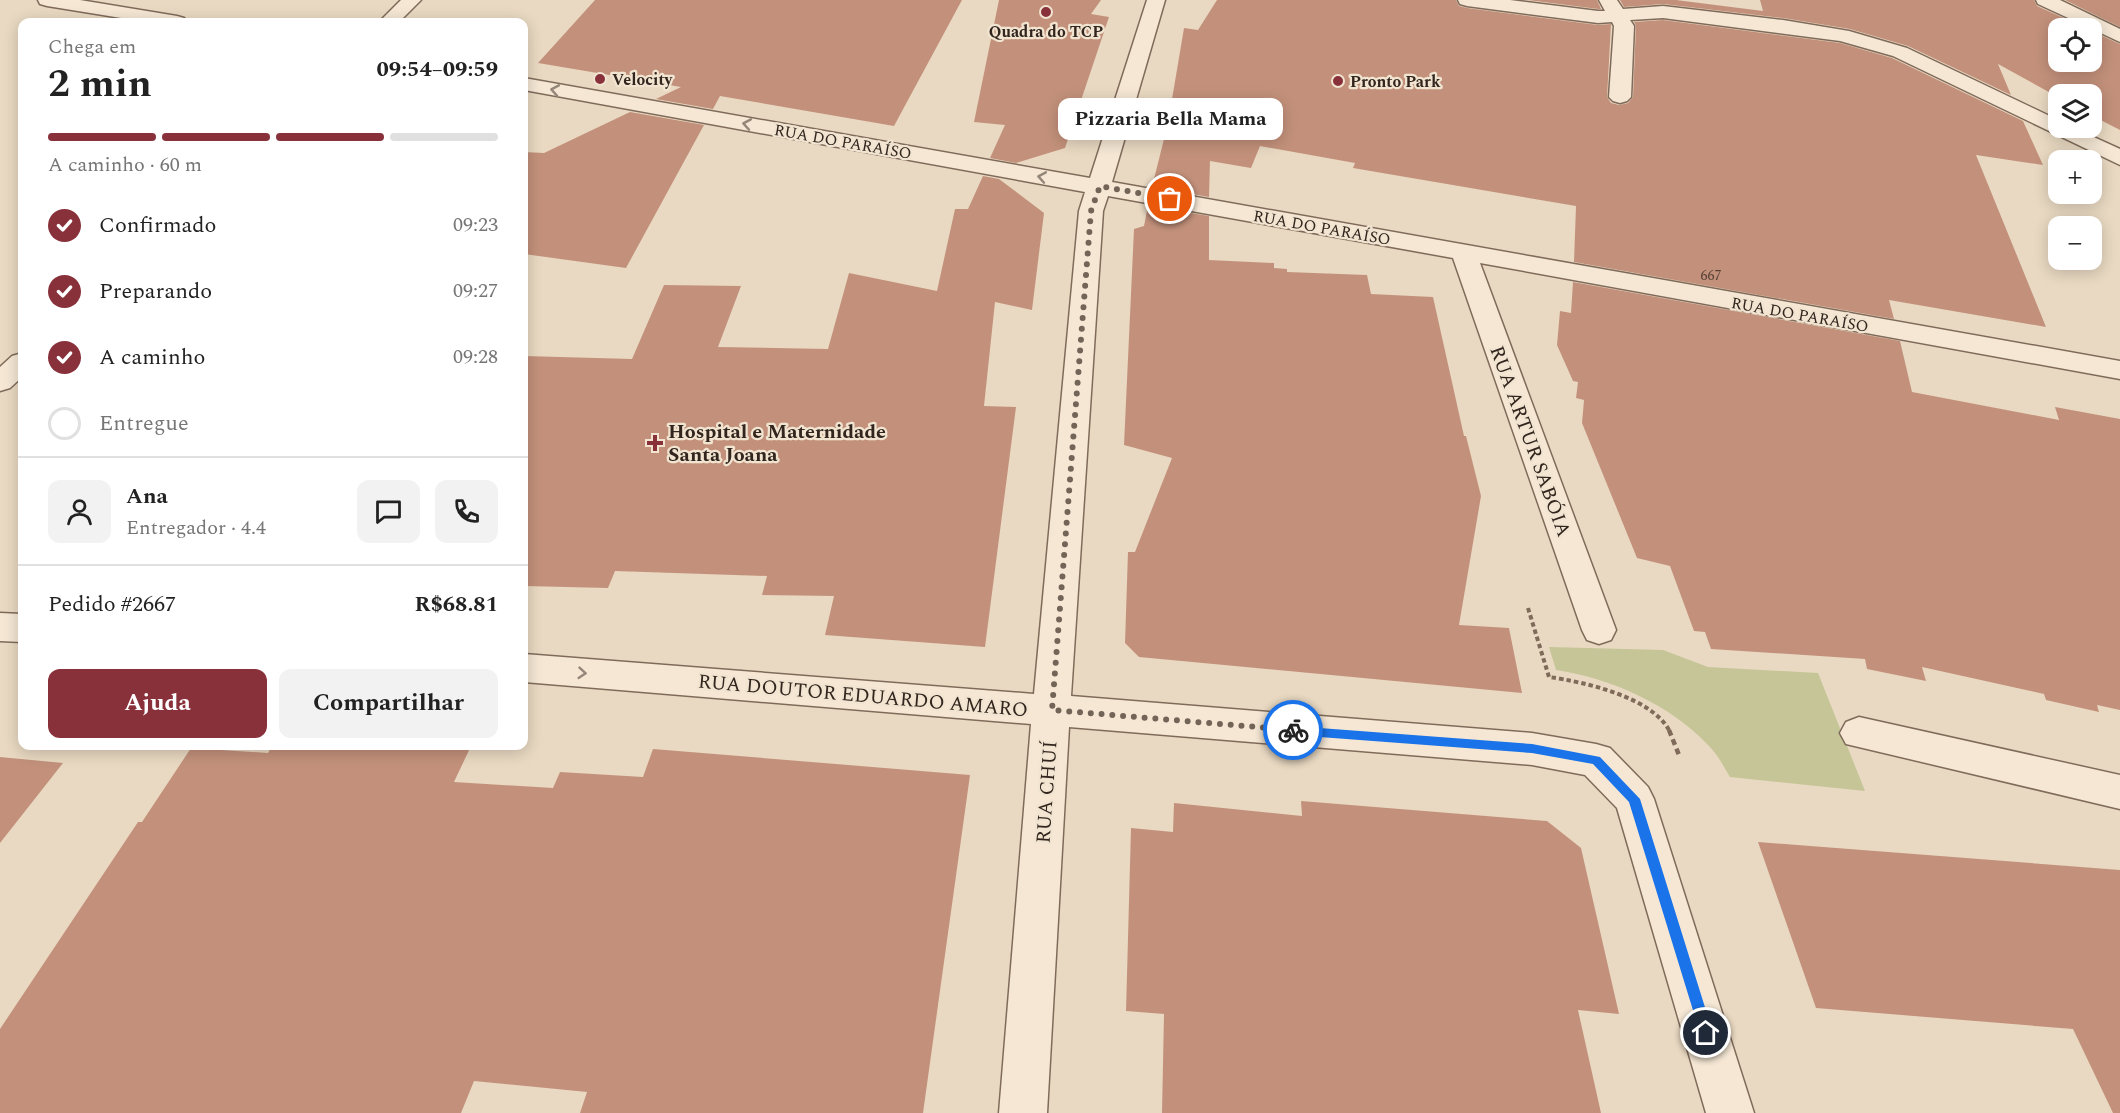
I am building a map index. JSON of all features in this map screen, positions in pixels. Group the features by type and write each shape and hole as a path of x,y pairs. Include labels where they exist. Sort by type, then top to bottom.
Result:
{"street":[{"path":"47,0 153,18"},
{"path":"392,18 412,0"},
{"name":"RUA CHUÍ","path":"1023,1113 1091,211 1156,0"},
{"path":"1467,0 1598,17 1613,8 1663,12 1783,26 1870,42 1900,52 2120,158"},
{"path":"2045,0 2120,36"},
{"path":"1613,8 1624,26 1620,97"},
{"name":"RUA DO PARAÍSO","path":"528,85 2120,370"},
{"name":"RUA ARTUR SABÓIA","path":"1463,252 1599,630"},
{"path":"0,382 18,366"},
{"path":"0,627 18,628"},
{"name":"RUA DOUTOR EDUARDO AMARO","path":"528,668 1532,749 1596,760 1634,799 1730,1113"},
{"path":"1859,733 2120,792"}],"path":[{"path":"1528,608 1549,678 1581,683 1635,703 1664,722 1679,755"}],"green space":[{"path":"1549,647 1663,650 1708,667 1818,673 1865,791 1730,777 1712,750 1694,731 1677,718 1619,687 1598,679 1556,670"}],"building":[{"path":"595,0 962,0 894,126 720,96 713,109 656,99 681,87 538,63"},
{"path":"999,0 1101,0 1091,14 1109,17 1065,148 1016,163 990,158 1005,125 974,122"},
{"path":"1217,0 1456,0 1459,6 1467,8 1598,25 1611,24 1607,97 1611,103 1619,105 1628,103 1633,97 1636,26 1634,22 1663,20 1840,43 1892,58 2023,121 2043,165 1976,155 2046,327 1889,300 1894,319 1574,262 1576,206 1353,168 1355,163 1260,146 1251,168 1210,161 1209,197 1152,187 1168,123 1184,28 1198,30"},
{"path":"1528,0 1597,0 1601,9 1598,9"},
{"path":"1620,0 1676,0 1763,11 1760,0 2034,0 2037,6 2064,18 2048,18 2048,72 2102,72 2102,36 2120,44 2120,130 2102,121 2102,84 2048,84 2048,92 1998,64 2011,95 1908,46 1850,29 1783,18 1663,4 1624,7"},
{"path":"2065,0 2120,0 2120,27"},
{"path":"630,112 704,125 626,268 528,255 528,152 544,153"},
{"path":"983,176 999,179 1044,213 1032,310 995,302 984,406 1016,407 985,647 825,635 834,596 762,595 767,576 615,571 608,588 528,586 528,356 632,359 664,285 741,286 718,347 828,349 849,273 937,291 955,209 968,209"},
{"path":"1148,206 1209,216 1209,260 1274,263 1274,268 1287,269 1287,272 1367,275 1371,294 1433,297 1464,436 1466,436 1481,496 1459,625 1509,628 1522,693 1139,657 1125,643 1128,552 1135,552 1172,458 1124,445 1134,229 1144,226"},
{"path":"1573,282 1900,341 1912,392 2059,420 2055,407 2120,419 2120,710 2097,705 2099,712 2046,700 2044,694 1922,667 1926,681 1867,669 1865,659 1711,649 1705,632 1694,631 1670,566 1637,558 1582,423 1584,400 1576,398 1578,382 1573,381 1557,345 1560,311 1571,313"},
{"path":"653,749 970,775 923,1113 580,1113 587,1092 474,1081 461,1113 0,1113 0,1029 138,822 142,822 190,750 268,753 270,750 469,750 454,782 553,788 560,772 643,777"},
{"path":"0,757 63,763 0,843"},
{"path":"1301,801 1547,821 1581,848 1619,1014 1578,1010 1601,1113 1162,1113 1164,1014 1126,1011 1131,828 1173,832 1174,803 1302,816"},
{"path":"1758,842 2120,870 2120,1113 2113,1113 2073,1029 1816,1008"}],"way so far":[{"path":"1170,199 1100,186 1091,211 1052,710 1293,730"}],"place":[{"name":"Quadra do TCP","path":"1046,12"},
{"name":"Velocity","path":"600,79"},
{"name":"Pronto Park","path":"1338,81"},
{"name":"Pizzaria Bella Mama","path":"1170,199"},
{"name":"Hospital e Maternidade Santa Joana","path":"655,443"}],"route":[{"path":"1293,730 1532,749 1596,760 1634,799 1706,1033"}]}
